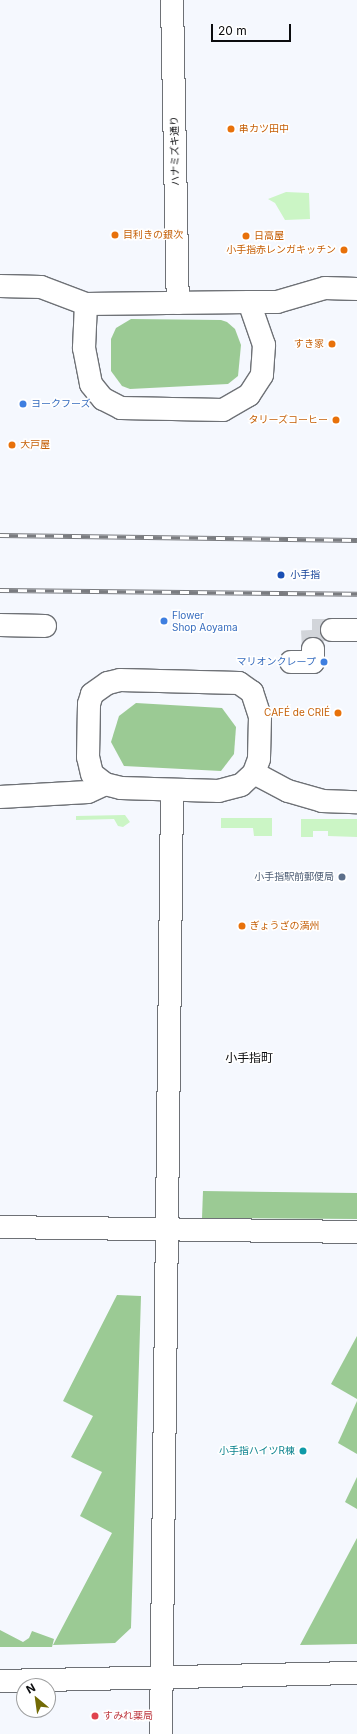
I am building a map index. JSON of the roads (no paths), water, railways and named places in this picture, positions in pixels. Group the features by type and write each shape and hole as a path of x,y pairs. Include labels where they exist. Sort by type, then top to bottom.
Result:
{"street":[{"name":"ハナミズキ通り","path":"172,0 178,303"},
{"path":"0,286 41,287 86,304 250,302 292,299 325,288 357,289"},
{"path":"86,304 84,348 91,384 103,399 121,408 223,410 249,396 262,376 264,345 250,302"},
{"path":"0,624 45,626"},
{"path":"332,630 357,630"},
{"path":"291,662 313,662 312,649"},
{"path":"120,680 239,683 252,692 260,717 259,759 254,773 242,784 219,791 121,788 105,784 92,774 88,757 89,704 92,694 108,683 120,680"},
{"path":"254,773 288,791 322,801 357,802"},
{"path":"0,797 88,792 105,784"},
{"path":"161,1734 172,790"},
{"path":"0,1227 357,1232"},
{"path":"0,1682 357,1673"}],"tunnel":[{"path":"313,649 312,630 332,630"}],"railway":[{"path":"0,535 357,540"},
{"path":"0,590 357,594"}],"place":[{"name":"串カツ田中","path":"231,129"},
{"name":"目利きの銀次","path":"115,235"},
{"name":"日高屋","path":"246,236"},
{"name":"小手指赤レンガキッチン","path":"344,250"},
{"name":"すき家","path":"332,344"},
{"name":"ヨークフーズ","path":"23,404"},
{"name":"タリーズコーヒー","path":"336,420"},
{"name":"大戸屋","path":"12,445"},
{"name":"小手指","path":"281,575"},
{"name":"Flower Shop Aoyama","path":"164,621"},
{"name":"マリオンクレープ","path":"324,662"},
{"name":"CAFÉ de CRIÉ","path":"338,713"},
{"name":"小手指駅前郵便局","path":"342,877"},
{"name":"ぎょうざの満州","path":"242,926"},
{"name":"小手指ハイツR棟","path":"303,1451"},
{"name":"すみれ薬局","path":"95,1716"}],"district":[{"name":"小手指町","path":"249,1058"}]}
